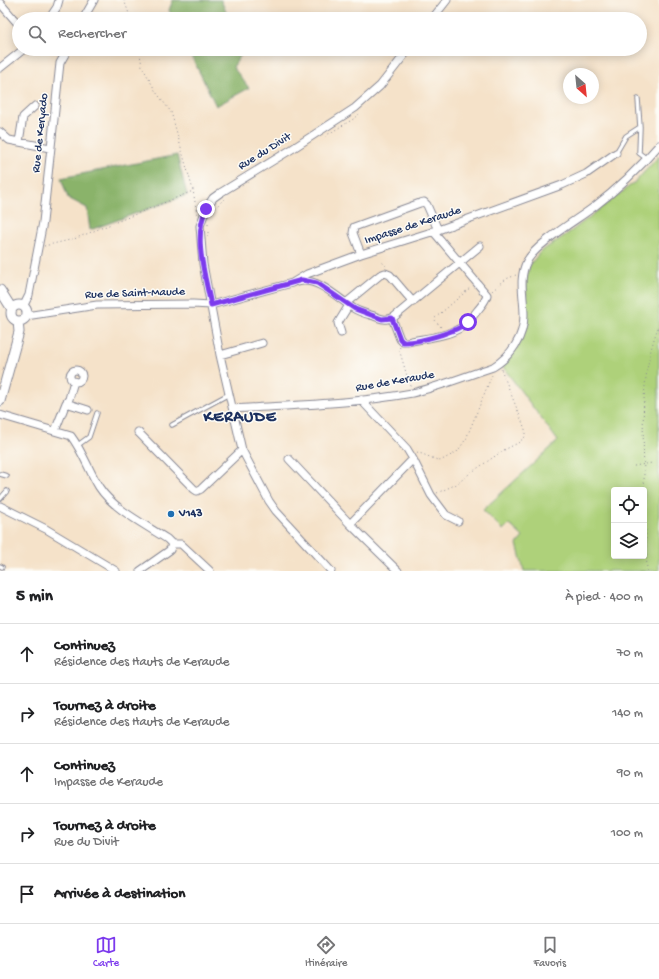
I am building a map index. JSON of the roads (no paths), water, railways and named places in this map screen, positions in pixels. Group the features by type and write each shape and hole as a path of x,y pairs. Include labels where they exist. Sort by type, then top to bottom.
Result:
{"street":[{"path":"54,12 59,0"},
{"path":"87,12 94,0"},
{"path":"438,12 447,0"},
{"path":"0,2 12,17"},
{"path":"0,68 15,56"},
{"name":"Rue de Keryado","path":"22,315 29,295 43,222 50,148 61,61 64,56"},
{"name":"Rue du Divit","path":"211,305 203,264 200,226 206,209 217,195 355,108 380,86 404,56"},
{"path":"19,142 23,117 35,106"},
{"path":"0,132 9,140 50,148"},
{"path":"647,159 659,145"},
{"name":"Impasse de Keraude","path":"211,305 292,283 307,274 361,254 435,231 562,185 586,174 616,153"},
{"name":"Rue de Keraude","path":"233,409 361,400 412,392 444,384 496,365 510,353 518,342 524,315 522,280 524,269 534,252 540,246 596,206 647,159"},
{"path":"361,254 353,233 354,228 424,202 427,205 435,231 487,295 483,304 466,324 446,334 403,342 400,339 392,318"},
{"path":"292,283 302,280 312,282 355,309 382,319 392,318 480,246"},
{"path":"341,332 338,323 347,304 380,275 385,273 390,275 413,302"},
{"path":"0,290 12,309 12,316 22,315"},
{"path":"211,305 220,355 242,450 269,501 276,511 331,571"},
{"name":"Rue de Saint-Maude","path":"22,315 97,306 211,305"},
{"path":"0,401 20,332 22,315 19,306 12,309"},
{"path":"220,355 262,343"},
{"path":"56,431 66,403 69,400 74,381"},
{"path":"361,400 407,449 431,495 446,515 458,521"},
{"path":"66,403 88,410"},
{"path":"0,415 71,436 78,445 99,487 111,502 167,539 172,544 181,544 210,571"},
{"path":"138,432 197,491 201,489 242,450"},
{"path":"289,459 350,524 398,571"},
{"path":"350,524 413,459"},
{"path":"0,506 46,528 116,571"},
{"path":"142,570 170,550 172,544"}],"lane":[{"path":"638,99 640,127 639,153 647,159"},
{"path":"616,153 626,136 640,127"},
{"path":"172,425 229,394"},
{"path":"78,445 89,437 97,413"},
{"path":"0,474 8,476"},
{"path":"0,499 7,491"}],"place":[{"name":"V143","path":"171,514"}],"district":[{"name":"KERAUDE","path":"240,418"}]}
